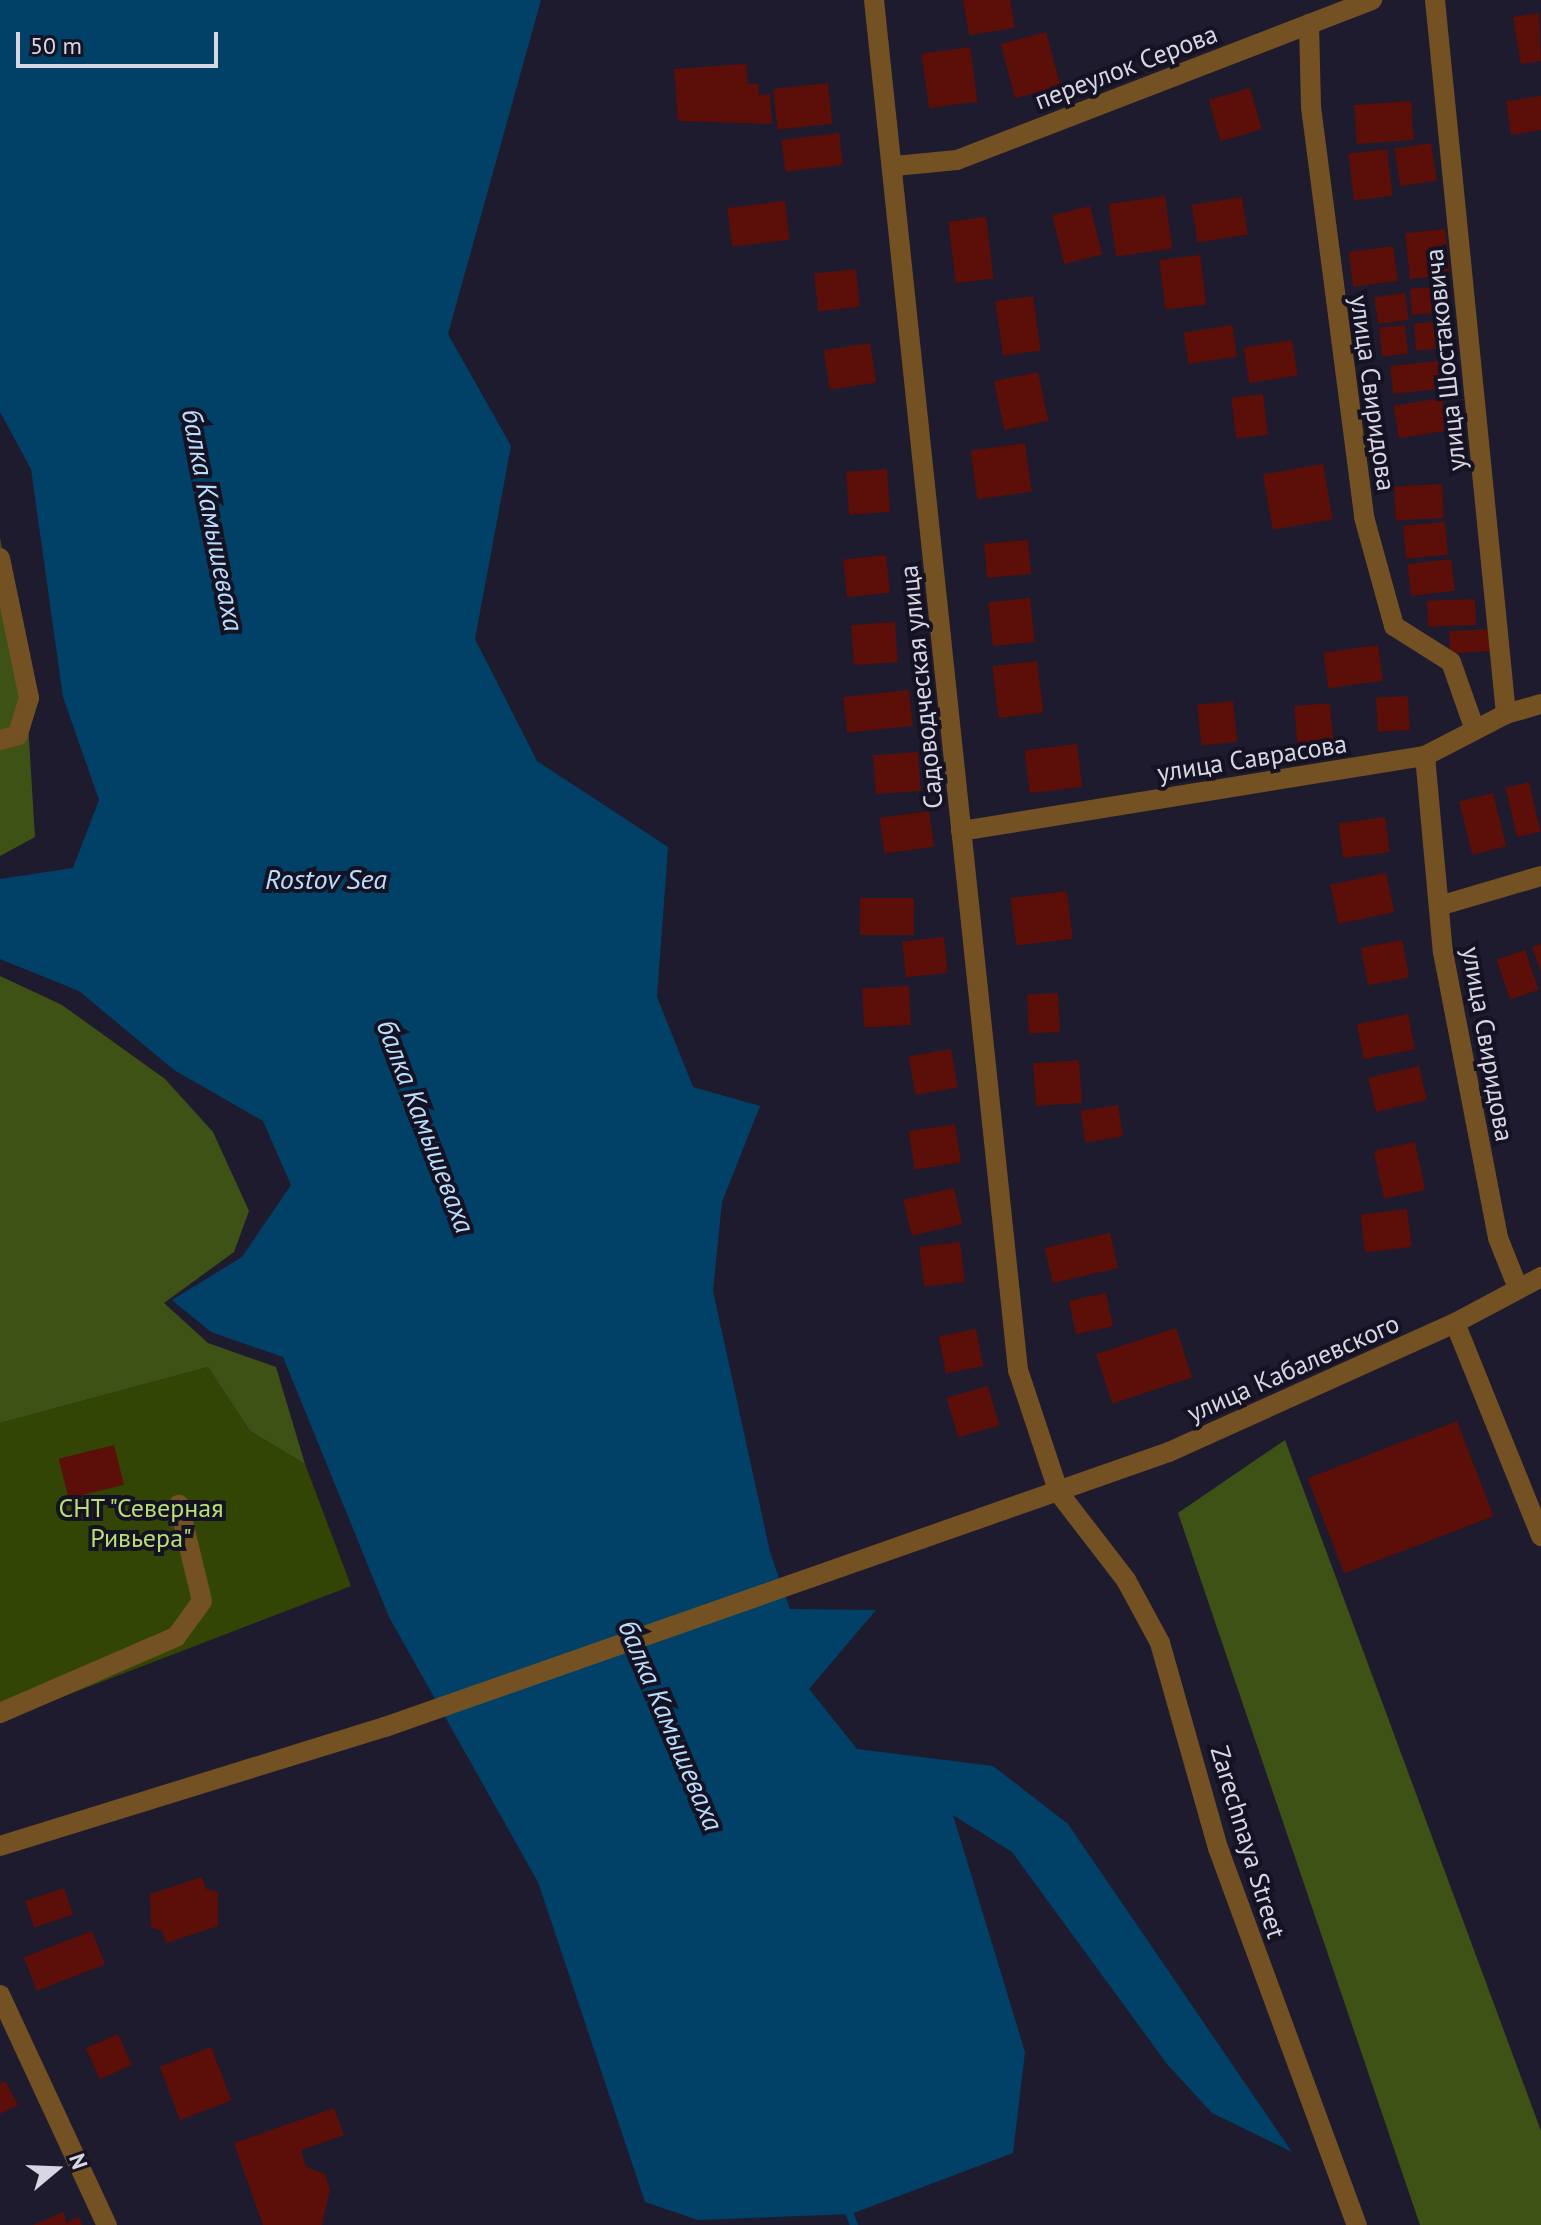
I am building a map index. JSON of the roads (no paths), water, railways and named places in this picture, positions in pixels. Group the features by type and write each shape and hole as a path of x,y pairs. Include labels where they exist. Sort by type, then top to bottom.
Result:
{"street":[{"name":"Садоводческая улица","path":"874,0 895,166 1018,1370 1059,1493"},
{"name":"переулок Серова","path":"895,166 957,160 1372,0"},
{"name":"улица Шостаковича","path":"1435,0 1506,714"},
{"name":"улица Свиридова","path":"1309,24 1311,107 1364,517 1394,626 1451,662 1475,730"},
{"path":"0,558 29,698 9,738"},
{"name":"улица Саврасова","path":"961,831 1425,756 1506,714 1541,704"},
{"name":"улица Свиридова","path":"1425,756 1439,906 1498,1238 1518,1288"},
{"path":"1439,906 1541,876"},
{"name":"улица Кабалевского","path":"0,1846 385,1727 1059,1493 1196,1441 1455,1323 1541,1277"},
{"path":"1455,1323 1541,1536"},
{"name":"Zarechnaya Street","path":"1059,1493 1126,1580 1160,1643 1218,1848 1357,2225"},
{"path":"0,1713 176,1637 202,1601 179,1505"},
{"path":"0,1995 107,2225"}],"water":[{"name":"Rostov Sea","path":"0,0 541,0 448,334 511,446 475,639 537,761 668,847 657,997 693,1087 760,1106 722,1202 713,1291 770,1552 790,1609 876,1610 809,1689 857,1749 993,1766 1068,1824 1292,2152 1212,2113 1167,2064 1012,1852 953,1815 1025,2052 1013,2153 851,2214 698,2220 645,2202 538,1882 389,1617 283,1357 211,1332 172,1300 242,1257 291,1185 263,1121 174,1070 79,991 0,959 0,879 73,868 99,800 63,697 31,469 0,412"}],"waterway":[{"name":"балка Камышеваха","path":"847,2207 854,2225"}],"park label":[{"name":"СНТ \"Северная Ривьера\"","path":"141,1523"}]}
